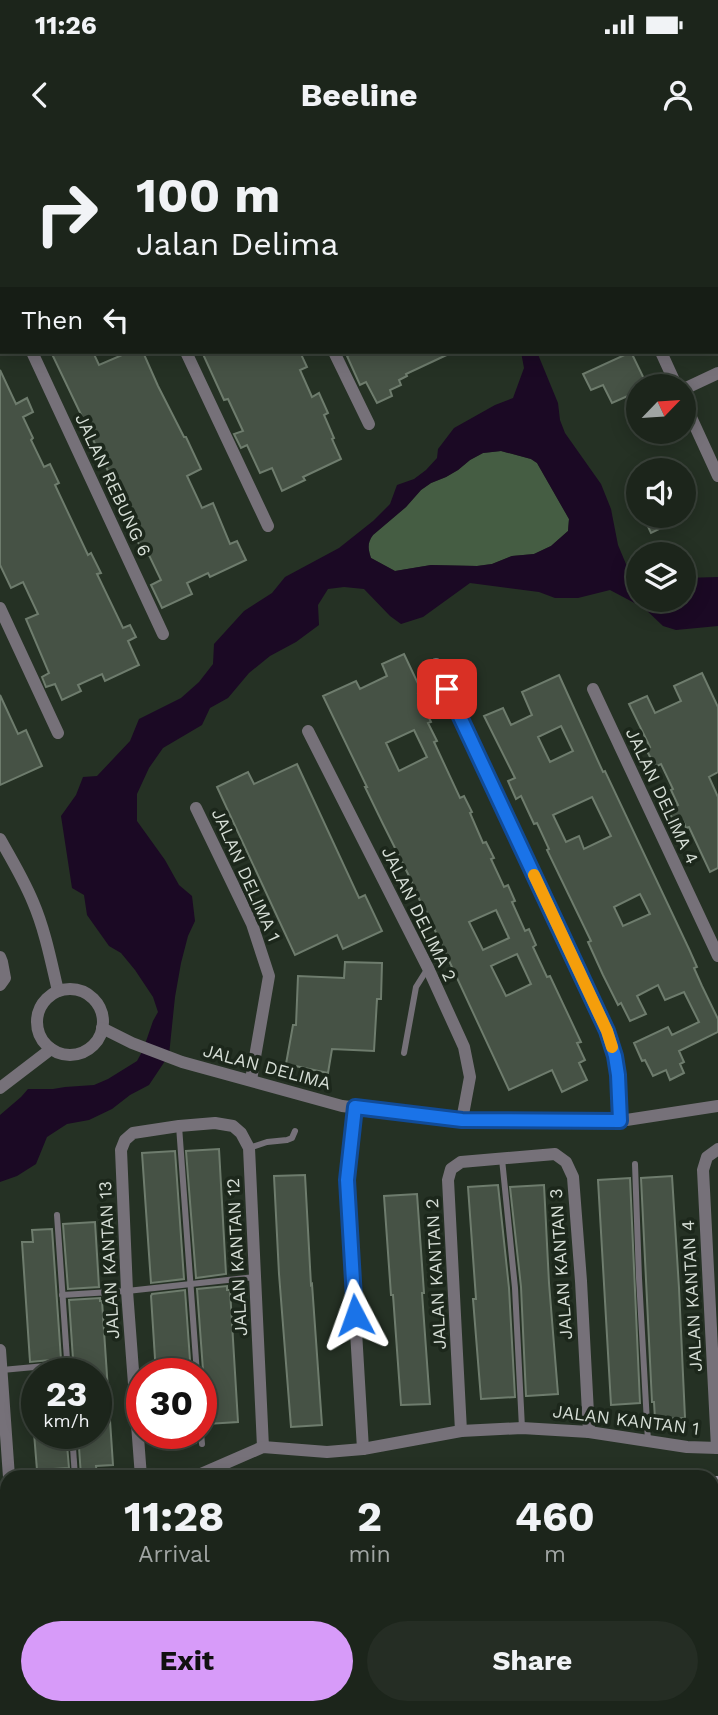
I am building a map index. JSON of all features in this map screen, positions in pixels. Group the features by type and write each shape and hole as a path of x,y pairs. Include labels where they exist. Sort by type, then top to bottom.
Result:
{"street":[{"name":"JALAN REBUNG 6","path":"33,354 163,634"},
{"path":"187,354 268,526"},
{"path":"335,354 369,424"},
{"path":"662,354 671,374"},
{"path":"696,383 718,373"},
{"path":"696,428 718,476"},
{"path":"0,608 58,733"},
{"path":"436,664 607,1031 618,1075 620,1121"},
{"name":"JALAN DELIMA 4","path":"593,689 718,957"},
{"name":"JALAN DELIMA 2","path":"309,731 428,968 464,1047 470,1077 462,1120"},
{"name":"JALAN DELIMA 1","path":"197,808 252,924 269,976 251,1080"},
{"path":"0,839 34,904 58,991"},
{"path":"0,957 5,978 0,985"},
{"path":"58,991 81,991 91,997 98,1006 102,1017 99,1039 82,1053 61,1054 43,1042 39,1033 38,1013 42,1004 58,991"},
{"name":"JALAN DELIMA","path":"102,1028 182,1062 342,1106 462,1120 620,1121 718,1106"},
{"path":"0,1088 51,1049"},
{"path":"355,1107 347,1180 363,1449"},
{"path":"179,1126 215,1123 233,1126 241,1133 249,1148"},
{"name":"JALAN KANTAN 13","path":"140,1470 127,1291 121,1150 125,1140 133,1133 179,1126"},
{"name":"JALAN KANTAN 12","path":"249,1148 263,1447"},
{"name":"JALAN KANTAN 4","path":"718,1149 707,1157 703,1170 718,1448"},
{"name":"JALAN KANTAN 3","path":"502,1159 555,1154 566,1162 573,1177 589,1432"},
{"name":"JALAN KANTAN 2","path":"461,1431 448,1180 451,1169 461,1162 502,1159"},
{"path":"0,1350 9,1470"},
{"name":"JALAN KANTAN 1","path":"263,1447 327,1452 363,1449 461,1431 522,1428 589,1432 687,1447 718,1448"},
{"path":"210,1470 263,1447"}],"lane":[{"path":"404,1053 416,987 428,968"},
{"path":"179,1126 196,1358"},
{"path":"249,1148 267,1142 287,1140 292,1138 295,1131"},
{"path":"502,1159 515,1288 522,1428"},
{"path":"635,1164 648,1441"},
{"path":"57,1215 67,1358"},
{"path":"62,1295 256,1277"},
{"path":"2,1370 21,1368"},
{"path":"73,1449 75,1470"}],"green space":[{"path":"501,451 537,463 569,519 568,531 551,546 534,554 512,556 492,564 477,566 431,565 395,571 371,558 369,546 373,535 406,507 421,490 483,453"}],"shaded area":[{"path":"521,354 538,354 558,403 565,433 601,484 611,509 618,545 626,564 626,598 610,590 578,598 555,598 539,592 470,583 423,617 401,624 364,589 328,589 318,605 319,625 270,656 249,673 228,698 210,708 202,725 163,748 149,768 137,794 137,821 179,885 192,896 195,921 181,963 169,1055 149,1085 112,1109 89,1120 67,1124 47,1137 36,1164 17,1176 0,1182 0,1115 28,1089 94,1085 137,1061 158,1012 153,997 135,970 121,953 109,946 87,915 84,895 72,888 61,816 76,795 83,777 97,776 130,741 139,719 181,698 199,682 213,664 214,644 244,611 272,593 285,577 339,548 373,521 390,504 397,485 414,479 437,458 438,449 454,428 513,398 524,368","holes":["501,451 537,463 569,519 568,531 551,546 534,554 512,556 492,564 431,565 395,571 371,558 369,552 373,535 406,507 421,490 483,453"]},
{"path":"718,577 718,626 676,630 663,626 648,612 696,612 696,578"}],"building":[{"path":"52,354 94,354 99,365 124,354 144,354 201,469 187,476 202,508 213,503 230,544 237,541 246,560 210,577 208,573 187,583 192,594 162,608 151,585 161,580 147,551 143,553 109,473"},
{"path":"203,354 301,354 307,367 300,370 312,397 319,393 328,413 324,415 334,438 332,439 341,459 303,477 305,480 282,491 272,468 260,473 247,445 241,448 234,434 243,431 228,399 224,400"},
{"path":"449,354 406,374 407,376 399,380 401,385 390,390 392,396 377,403 366,382 360,385 347,356"},
{"path":"632,354 642,374 626,374 626,397 612,403 603,385 591,390 583,374"},
{"path":"0,370 16,404 27,398 33,412 23,417 33,438 31,440 44,467 50,464 59,483 55,485 88,555 91,553 101,573 97,574 123,628 130,625 136,637 128,641 139,665 105,681 102,674 78,685 81,691 62,700 55,684 46,687 42,677 49,673 26,619 38,614 23,582 11,588 0,565"},
{"path":"649,528 661,528 651,533"},
{"path":"404,654 422,692 418,694 431,722 428,723 437,741 434,742 460,798 464,796 472,812 470,813 483,843 486,842 494,858 491,859 504,887 508,885 515,901 512,902 525,931 529,929 536,945 533,947 581,1042 577,1043 585,1060 579,1063 587,1080 562,1092 552,1070 509,1090 323,696 356,681 360,689 387,676 382,664","holes":["414,730 427,757 399,771 386,743","496,910 509,938 483,950 469,922","517,954 531,984 506,996 491,966"]},
{"path":"702,673 718,707 718,772 709,777 718,797 718,868 710,872 689,827 686,828 684,823 676,827 668,809 678,805 671,790 673,789 661,764 655,767 646,749 650,747 629,704 647,696 655,713 681,701 674,686"},
{"path":"559,675 689,949 697,967 694,968 718,1019 718,1032 679,1051 684,1062 680,1064 684,1073 670,1080 666,1070 653,1076 634,1043 668,1027 672,1035 699,1022 684,992 665,1000 658,985 637,996 646,1014 630,1021 621,1003 618,1005 537,823 534,824 521,796 516,799 508,781 515,778 484,716 503,708 511,725 532,715 522,692","holes":["561,726 573,751 550,762 538,737","592,797 611,836 584,849 579,836 566,842 553,815","640,894 650,914 623,926 614,907"]},
{"path":"0,695 18,734 26,730 42,766 0,785"},
{"path":"297,764 359,898 365,895 382,931 343,949 337,935 295,955 217,787 248,772 254,784"},
{"path":"345,962 382,963 381,999 377,999 374,1051 332,1049 328,1073 286,1064 293,1025 296,1025 298,976 344,978"},
{"path":"219,1149 226,1274 196,1278 186,1151"},
{"path":"175,1151 184,1279 151,1283 142,1153"},
{"path":"305,1175 322,1425 291,1427 274,1176"},
{"path":"672,1176 685,1418 655,1419 641,1178"},
{"path":"630,1178 640,1403 611,1405 598,1180"},
{"path":"498,1185 509,1288 515,1397 481,1399 468,1187"},
{"path":"544,1185 558,1394 526,1396 521,1287 510,1187"},
{"path":"417,1194 430,1404 401,1405 384,1196"},
{"path":"95,1222 99,1287 68,1289 63,1224"},
{"path":"52,1229 61,1358 30,1358 22,1242 33,1242 32,1230"},
{"path":"227,1286 227,1290 230,1290 238,1422 217,1423 217,1358 202,1358 197,1289"},
{"path":"185,1290 190,1358 155,1358 152,1294"},
{"path":"100,1298 106,1358 73,1358 69,1300"},
{"path":"35,1449 67,1449 69,1468 37,1470"},
{"path":"79,1449 112,1449 113,1465 96,1466 96,1470 81,1470"}],"slow traffic":[{"path":"534,875 612,1047"}],"route":[{"path":"355,1315 347,1180 355,1107 462,1120 620,1121 618,1075 607,1031 447,689"}]}
